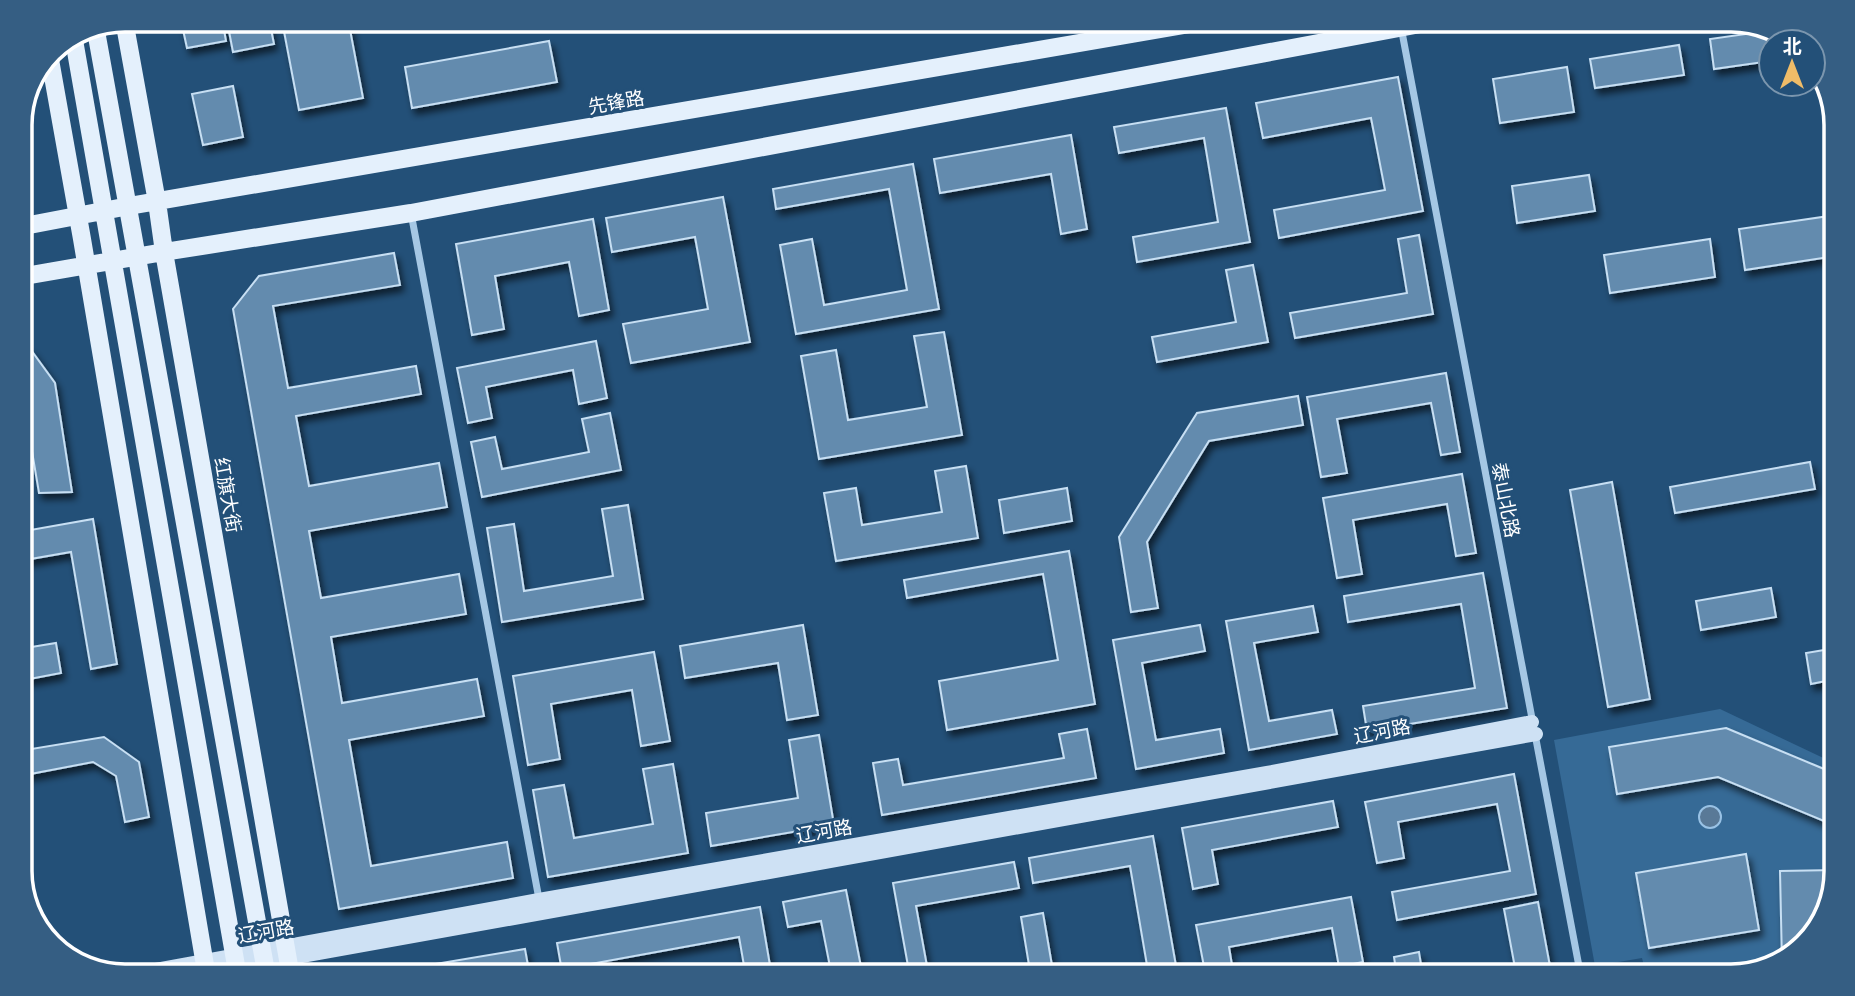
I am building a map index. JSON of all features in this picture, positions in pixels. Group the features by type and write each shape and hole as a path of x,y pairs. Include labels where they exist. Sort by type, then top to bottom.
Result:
{"main road":[{"name":"红旗大街","path":"126,32 289,964"},
{"name":"先锋路","path":"32,225 1144,32"},
{"path":"32,275 164,251 411,213 1358,32"},
{"path":"97,36 265,963"},
{"path":"75,46 236,964"},
{"path":"51,69 87,265 205,964"},
{"name":"辽河路","path":"265,963 287,953 539,900 1534,728"},
{"name":"辽河路","path":"287,953 1534,728"}],"street":[{"name":"泰山北路","path":"1402,32 1579,964"},
{"path":"411,213 539,900"}],"shaded area":[{"path":"1720,709 1824,758 1822,889 1814,912 1804,928 1777,952 1742,964 1644,964 1642,958 1595,964 1554,740"},
{"path":"1710,806 1718,809 1721,817 1718,825 1710,828 1702,825 1699,817 1702,809"}],"building":[{"path":"184,32 224,32 226,41 187,48"},
{"path":"229,32 272,32 274,44 233,52"},
{"path":"284,32 350,32 363,98 299,110"},
{"path":"1750,34 1757,35 1757,63 1714,69 1710,39"},
{"path":"549,41 557,82 412,108 405,67"},
{"path":"1679,45 1684,75 1595,88 1590,59"},
{"path":"1567,67 1574,112 1500,123 1493,79"},
{"path":"1398,77 1423,211 1279,238 1274,210 1385,190 1371,118 1263,138 1256,103"},
{"path":"233,86 243,137 203,145 192,94"},
{"path":"1226,108 1250,242 1137,262 1133,237 1218,222 1204,138 1119,153 1114,127"},
{"path":"1071,135 1087,229 1061,234 1051,174 940,193 934,159"},
{"path":"913,164 939,309 796,334 780,245 812,239 824,305 907,290 889,189 776,209 773,189"},
{"path":"1589,175 1595,211 1517,223 1512,186"},
{"path":"723,197 750,342 631,363 623,324 708,309 695,237 612,252 606,218"},
{"path":"1823,217 1823,258 1745,270 1739,229"},
{"path":"593,219 609,310 579,316 569,262 495,276 504,329 472,335 456,244"},
{"path":"1419,235 1433,314 1295,338 1290,313 1407,293 1398,239"},
{"path":"1710,239 1715,277 1610,293 1604,255"},
{"path":"394,253 400,285 273,306 288,388 416,366 421,394 296,416 309,486 439,463 447,507 309,531 321,598 459,574 466,614 331,637 342,703 477,679 484,716 349,740 371,866 507,842 513,878 339,909 233,309 259,276"},
{"path":"1253,265 1268,342 1157,362 1152,337 1236,322 1226,270"},
{"path":"944,332 962,435 819,459 801,356 836,350 848,420 927,407 914,336"},
{"path":"596,341 607,398 579,404 573,370 486,387 492,418 468,423 457,368"},
{"path":"32,351 55,383 72,492 39,493 32,451"},
{"path":"1446,373 1460,452 1441,455 1431,403 1337,419 1347,473 1321,477 1307,397"},
{"path":"1298,396 1303,425 1209,441 1147,542 1158,608 1131,612 1119,537 1197,413"},
{"path":"610,413 621,470 482,497 471,442 495,437 502,469 589,452 582,419"},
{"path":"1810,462 1815,489 1675,513 1670,487"},
{"path":"966,466 978,538 836,561 824,493 856,488 862,525 942,512 935,471"},
{"path":"1462,474 1476,553 1456,556 1447,504 1353,520 1362,574 1337,578 1323,498"},
{"path":"1612,482 1650,699 1608,707 1570,490"},
{"path":"1067,488 1072,521 1004,533 999,500"},
{"path":"628,505 643,599 502,622 487,528 514,524 524,591 613,576 602,509"},
{"path":"93,519 117,664 91,669 71,552 32,559 32,530"},
{"path":"1069,551 1095,704 947,730 939,681 1058,660 1043,574 907,598 904,580"},
{"path":"1483,573 1507,708 1367,731 1363,706 1475,688 1461,604 1348,622 1344,596"},
{"path":"1771,588 1776,617 1701,630 1696,601"},
{"path":"1313,606 1318,632 1254,643 1269,721 1332,710 1337,734 1249,750 1226,621"},
{"path":"803,625 818,715 787,720 778,663 685,678 680,646"},
{"path":"1200,625 1205,651 1142,663 1156,740 1220,729 1224,753 1136,769 1113,640"},
{"path":"56,643 61,673 32,679 32,647"},
{"path":"1824,650 1824,681 1811,684 1806,653"},
{"path":"654,652 670,741 641,746 632,690 551,704 560,759 528,765 513,676"},
{"path":"1726,728 1824,769 1824,821 1718,777 1617,794 1609,747"},
{"path":"1087,729 1096,778 882,815 873,763 898,759 903,785 1064,758 1059,734"},
{"path":"819,735 834,825 711,846 706,813 798,798 789,740"},
{"path":"104,737 139,762 149,817 125,822 116,776 93,762 32,774 32,749"},
{"path":"673,764 688,853 548,877 533,790 564,785 574,838 653,824 643,769"},
{"path":"1514,774 1536,894 1397,920 1392,892 1510,871 1497,804 1398,822 1404,858 1377,863 1365,802"},
{"path":"1333,801 1338,827 1212,850 1218,884 1193,889 1182,828"},
{"path":"1153,836 1176,964 1147,964 1130,866 1033,883 1029,858"},
{"path":"1746,854 1759,930 1649,948 1636,873"},
{"path":"1014,862 1019,888 916,906 927,964 908,964 893,883"},
{"path":"1824,870 1822,889 1814,912 1804,928 1782,949 1780,871"},
{"path":"846,890 860,964 829,964 821,921 788,927 783,902"},
{"path":"1351,897 1363,962 1338,964 1332,928 1229,947 1232,964 1204,964 1196,925"},
{"path":"1538,902 1550,964 1514,964 1504,909"},
{"path":"760,907 770,964 744,964 739,937 590,964 561,964 557,943"},
{"path":"1043,913 1052,964 1029,964 1021,917"},
{"path":"525,949 528,964 436,964"},
{"path":"1419,952 1421,964 1395,964 1394,957"}]}
